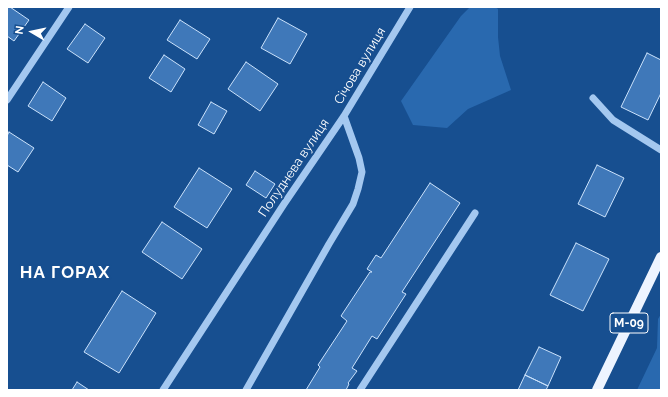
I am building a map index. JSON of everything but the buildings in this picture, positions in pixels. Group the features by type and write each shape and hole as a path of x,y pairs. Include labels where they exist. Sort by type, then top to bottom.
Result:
{"main road":[{"name":"М-09","path":"597,390 661,256"}],"street":[{"path":"7,100 69,7"},
{"name":"Січова вулиця","path":"344,116 410,7"},
{"path":"593,98 612,120 661,150"},
{"name":"Полуднева вулиця","path":"163,390 284,204 344,116"},
{"name":"Полуднева вулиця","path":"246,390 353,204 362,172 359,158 344,116"},
{"path":"360,390 474,213"}],"shaded area":[{"path":"470,7 495,7 498,9 500,56 511,90 468,109 447,128 413,125 401,101 461,16"},
{"path":"661,314 661,390 637,390 657,348 658,319"}],"district":[{"name":"НА ГОРАХ","path":"65,273"}]}
